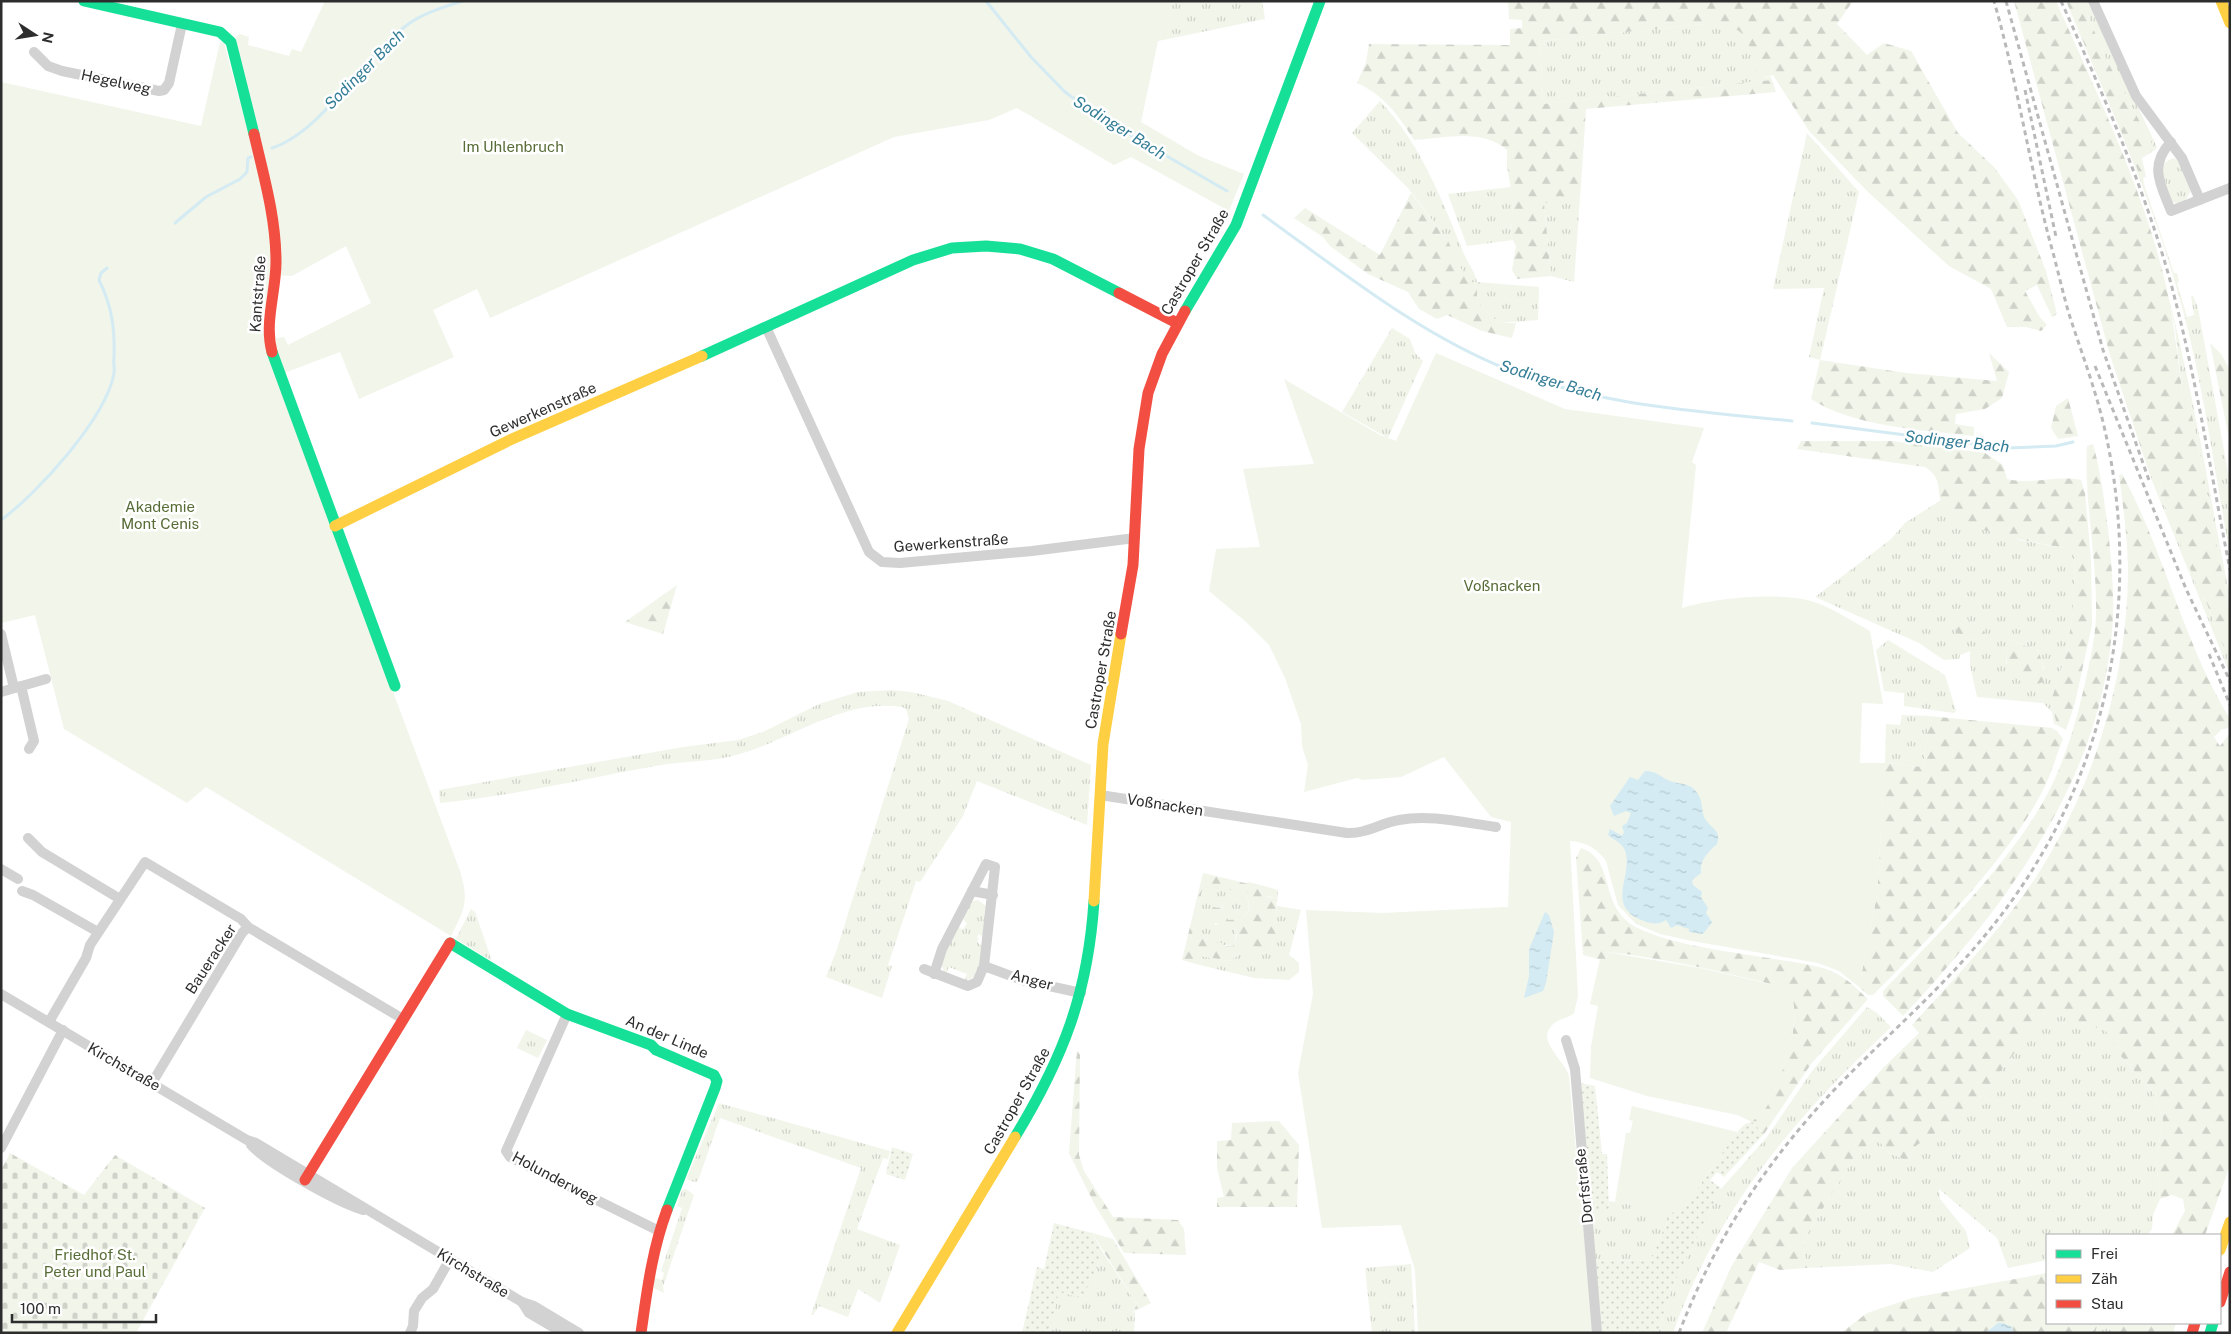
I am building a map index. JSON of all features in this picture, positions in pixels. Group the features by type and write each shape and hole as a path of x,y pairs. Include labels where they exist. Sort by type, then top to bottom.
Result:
{"main road":[{"name":"Kantstraße","path":"84,1 224,34 233,47 274,218 276,263 268,339 273,358 395,686"},
{"name":"Castroper Straße","path":"897,1333 1040,1096 1062,1051 1081,993 1092,932 1106,725 1130,592 1143,412 1154,374 1177,323 1236,225 1320,1"},
{"path":"2221,1 2230,23"},
{"name":"Gewerkenstraße","path":"335,526 510,440 766,328 913,260 952,248 986,246 1020,249 1053,259 1177,323"},
{"name":"An der Linde","path":"403,1019 451,942 479,959 486,966 567,1014 651,1045 656,1050 714,1075 716,1081 715,1088 659,1231 650,1269 640,1333"},
{"path":"307,1177 403,1019"},
{"path":"2221,1247 2230,1222"},
{"path":"2221,1299 2230,1272"}],"street":[{"path":"2093,1 2136,96 2172,142 2182,158 2200,200"},
{"name":"Hegelweg","path":"34,52 48,66 62,71 159,91 164,90 169,83 182,24"},
{"path":"2172,142 2163,150 2158,166 2158,176 2171,211 2230,188"},
{"name":"Gewerkenstraße","path":"766,328 869,552 882,562 900,563 1032,551 1135,538"},
{"path":"1,634 34,741 30,750"},
{"path":"1,692 46,679"},
{"name":"Voßnacken","path":"1100,795 1347,834 1363,832 1391,822 1410,819 1496,826"},
{"path":"28,838 42,852 120,899"},
{"path":"49,1022 86,958 90,945 145,862 241,919 248,927"},
{"path":"986,864 995,867 984,966 978,982 973,986 968,986 929,972 972,891 986,864"},
{"path":"1,869 18,879"},
{"path":"22,891 33,895 98,932"},
{"path":"972,891 993,895"},
{"name":"Baueracker","path":"152,1083 242,933 248,927 403,1019"},
{"name":"Anger","path":"984,966 1022,980 1081,993"},
{"name":"Kirchstraße","path":"1,994 247,1140 256,1143 307,1177 373,1213 522,1302 529,1313 566,1331 579,1333"},
{"name":"Holunderweg","path":"567,1014 506,1151 510,1157 659,1231"},
{"path":"1,1148 63,1030"},
{"name":"Dorfstraße","path":"1566,1040 1575,1069 1597,1333"},
{"path":"410,1333 413,1326 414,1311 422,1298 433,1289 450,1259"}],"green space":[{"name":"Im Uhlenbruch","path":"325,1 1174,1 1158,41 1141,122 1199,156 1244,174 1229,211 1131,157 1114,165 1017,108 989,120 894,137 490,318 477,289 433,310 454,357 359,399 340,352 284,373 273,339 284,337 288,345 371,303 346,246 292,276 277,275 236,37 240,34 249,37 248,45 289,56 292,49 301,52"},
{"path":"1174,1 1262,1 1265,19 1158,41"},
{"path":"1508,1 1853,1 1837,24 1867,55 1884,43 1911,51 1958,133 1994,167 2018,200 2046,271 2057,314 2052,317 2037,285 2025,291 2039,316 2047,325 2041,331 2026,327 2007,327 1991,289 1949,266 1868,192 1809,131 1773,75 1759,78 1752,52 1744,36 1730,27 1719,25 1703,24 1540,41 1543,104 1772,80 1776,92 1586,109 1580,198 1544,203 1551,276 1517,279 1512,270 1516,246 1511,236 1513,200 1507,166 1507,150 1497,143 1475,137 1450,136 1414,140 1403,123 1383,100 1357,83 1366,62 1369,44 1510,45 1510,29 1522,28 1522,20 1509,19"},
{"path":"2014,1 2056,1 2116,137 2143,206 2167,291 2182,390 2186,390 2188,394 2230,614 2229,660 2205,599 2199,591 2166,507 2159,494 2161,479 2151,478 2110,355"},
{"path":"2065,1 2137,164 2174,273 2177,273 2179,282 2177,283 2187,317 2194,315 2191,296 2193,296 2198,308 2230,483 2230,556 2197,368 2171,268 2129,152"},
{"path":"2066,1 2082,1 2104,55 2155,150 2142,158 2146,177 2143,178 2145,187"},
{"path":"2082,1 2087,1 2157,147 2155,150 2104,55"},
{"path":"1703,24 1727,24 1741,32 1750,46 1764,78 1770,76 1772,80 1543,104 1540,41"},
{"name":"Akademie Mont Cenis","path":"220,42 224,43 263,188 273,263 262,327 383,665 460,871 465,898 460,919 451,936 206,787 187,803 64,729 35,615 1,623 1,82 201,126"},
{"path":"1380,101 1407,135 1419,154 1439,193 1477,282 1468,284 1448,241 1408,188 1352,133"},
{"path":"1807,133 1859,192 1820,360 1809,357 1824,288 1773,289"},
{"path":"2173,158 2178,160 2191,191 2185,201 2177,204 2171,201 2162,171 2164,163"},
{"path":"1511,187 1513,200 1511,236 1513,240 1467,246 1448,194"},
{"path":"1411,193 1448,241 1468,283 1477,282 1477,303 1499,323 1516,323 1512,338 1482,331 1447,315 1437,319 1419,309 1408,292 1368,274 1330,246 1323,237 1294,218 1305,208 1380,255"},
{"path":"1580,198 1574,282 1551,276 1544,202"},
{"path":"2163,276 2183,356 2200,437 2230,599 2230,614 2188,394 2186,390 2182,390 2175,328"},
{"path":"1477,282 1539,287 1538,320 1499,323 1477,303"},
{"path":"1392,328 1410,339 1415,353 1423,361 1388,438 1342,412"},
{"path":"2210,343 2221,354 2230,370 2230,443"},
{"name":"Voßnacken","path":"1436,353 1565,409 1704,428 1692,462 1696,465 1682,608 1711,601 1746,597 1782,597 1811,601 1841,614 1870,631 1883,704 1862,703 1860,763 1885,763 1877,895 1859,987 1839,971 1818,963 1692,941 1660,934 1636,924 1618,905 1606,861 1590,846 1570,841 1578,996 1574,1013 1556,1022 1549,1028 1547,1035 1548,1042 1569,1076 1593,1333 1418,1333 1415,1270 1401,1225 1322,1228 1298,1073 1313,994 1306,910 1382,913 1508,907 1511,822 1491,817 1444,757 1401,777 1363,780 1357,778 1304,792 1308,765 1302,746 1301,724 1285,678 1269,645 1246,622 1209,591 1216,549 1260,547 1243,469 1314,464 1284,379 1380,435 1396,441"},
{"path":"1989,353 2009,372 2002,398 1985,409 1956,414 1955,424 1974,427 1974,436 1890,426 1847,416 1811,399 1820,360 1906,373 1997,381"},
{"path":"2068,398 2078,436 2058,439 2051,428 2056,406"},
{"path":"1801,441 1892,441 1985,453 2003,465 2007,479 2016,481 2081,480 2085,493 2091,559 2092,625 2075,703 2066,730 2057,725 2051,701 2067,651 2073,611 2075,558 2069,549 2022,540 1985,530 1954,517 1945,509 1935,477 1925,467 1797,449"},
{"path":"2093,444 2108,529 2112,572 2113,616 2106,674 2092,730 2071,783 2044,834 2013,883 1942,974 1903,1016 1883,996 1883,991 1968,902 2009,853 2050,790 2068,745 2085,683 2096,621 2095,570 2087,487 2087,446"},
{"path":"2122,474 2137,504 2199,659 2230,719 2230,726 2222,729 2214,737 2220,746 2230,733 2230,1165 2205,1234 2173,1234 2185,1211 2183,1199 2172,1195 2160,1199 2156,1161 2163,1119 2153,1092 2119,1054 2106,1031 2046,1011 1983,1095 1957,1119 1917,1145 1907,1161 1890,1153 1875,1137 1852,1161 1803,1241 1807,1268 1780,1270 1759,1262 1726,1333 1702,1333 1731,1267 1792,1168 1886,1065 1919,1033 1912,1025 1978,952 2024,894 2058,839 2076,803 2092,765 2105,726 2122,646 2127,605 2128,565 2119,475"},
{"path":"2151,478 2161,479 2159,494 2230,660 2230,674"},
{"path":"1941,500 1945,509 2020,540 2069,549 2075,557 2073,611 2067,651 2051,701 2057,725 2054,724 2052,712 2043,703 1977,697 1970,665 1970,651 1960,655 1959,659 1944,660 1919,643 1815,597 1890,540 1905,523","holes":["1964,618 1982,626 1985,633 1980,641 1958,634","2014,641 2038,650 2044,668 2038,684 2006,664 2007,644"]},
{"path":"677,585 663,634 625,622"},
{"path":"1964,618 1982,626 1985,633 1980,641 1958,634 1956,631 1959,619"},
{"path":"1888,640 1945,675 1956,711 1954,713 1904,706 1904,693 1884,691 1876,650"},
{"path":"2014,641 2026,646 2034,646 2037,649 2044,673 2043,682 2038,684 2027,679 2022,682 2007,672 2006,644"},
{"path":"892,690 911,692 948,701 1091,765 1087,825 977,781 963,816 920,882 916,881 888,965 892,966 882,998 826,977 837,949 909,719 906,709 902,707 880,706 838,714 757,748 727,757 661,765 523,791 440,803 439,790 683,747 738,740 763,732 819,704 858,692"},
{"path":"1902,715 1929,716 1923,767 1885,763 1886,724 1900,725"},
{"path":"1929,716 2052,728 2063,739 2042,792 2009,844 1945,921 1873,995 1868,995 1859,987 1877,895 1885,763 1923,767"},
{"path":"1581,848 1593,854 1600,863 1618,911 1627,921 1642,930 1692,945 1803,963 1825,969 1847,980 1868,999 1811,1064 1764,1134 1752,1122 1767,1107 1786,1060 1794,1023 1794,1007 1789,994 1779,986 1672,962 1607,952 1606,961 1583,955 1576,858"},
{"path":"1203,873 1249,884 1242,886 1238,891 1203,886 1191,940 1196,936 1203,937 1213,944 1220,942 1225,946 1233,946 1237,936 1234,927 1210,922 1210,910 1213,907 1221,908 1228,903 1230,908 1227,916 1228,920 1244,917 1249,910 1249,901 1246,895 1249,890 1258,888 1265,896 1276,899 1277,919 1273,924 1276,935 1267,953 1264,955 1247,950 1229,961 1202,956 1200,965 1182,960"},
{"path":"1249,882 1278,890 1277,906 1272,897 1265,896 1258,888 1246,895 1249,906 1243,917 1228,920 1224,905 1221,908 1213,907 1215,925 1222,923 1234,927 1236,937 1233,946 1213,944 1203,937 1191,940 1203,886 1242,886"},
{"path":"978,900 986,906 984,938 979,934 977,937 979,939 977,942 983,947 977,973 973,977 964,980 967,974 949,967 946,974 944,973 941,962 958,925 962,930 967,924 962,917 972,901"},
{"path":"1277,906 1301,910 1289,955 1299,963 1299,972 1289,980 1254,978 1200,965 1201,956 1229,961 1247,950 1261,953 1269,951 1275,940 1273,924 1277,919"},
{"path":"471,909 475,912 492,961 456,939"},
{"path":"1607,952 1700,968 1779,986 1791,992 1794,1005 1793,1034 1785,1064 1767,1107 1752,1122 1737,1115 1647,1096 1590,1078 1591,1047 1598,1006 1590,1004 1600,959 1606,960"},
{"path":"1867,1007 1877,1013 1891,1027 1822,1096 1763,1166 1713,1244 1692,1287 1673,1333 1658,1333 1672,1288 1720,1190 1767,1137 1812,1071"},
{"path":"2046,1011 2106,1031 2119,1054 2153,1092 2163,1119 2156,1161 2160,1199 2153,1215 2152,1229 2148,1234 2046,1234 2046,1260 2008,1268 1997,1238 1939,1189 1940,1199 1966,1231 1970,1248 1933,1272 1891,1264 1807,1268 1803,1241 1852,1161 1875,1137 1890,1153 1907,1161 1917,1145 1957,1119 1983,1095"},
{"path":"526,1030 547,1040 538,1058 517,1048"},
{"path":"1077,1050 1080,1055 1079,1155 1084,1171 1113,1217 1178,1220 1184,1229 1186,1255 1124,1253 1095,1205 1069,1153"},
{"path":"1580,1083 1595,1086 1602,1154 1607,1154 1609,1211 1589,1213"},
{"path":"719,1103 890,1151 888,1159 883,1158 857,1229 900,1245 880,1303 858,1289 848,1317 819,1306 811,1315 861,1168 720,1118 698,1181 688,1180 687,1177"},
{"path":"1632,1106 1737,1132 1680,1214 1615,1202 1626,1133 1630,1133 1633,1121 1629,1120"},
{"path":"1279,1121 1299,1145 1297,1207 1217,1207 1217,1198 1224,1197 1217,1168 1217,1141 1231,1140 1232,1123"},
{"path":"1752,1122 1764,1134 1724,1177 1717,1172 1710,1180 1721,1188 1672,1288 1658,1333 1599,1333 1593,1260 1651,1261 1658,1241 1673,1212 1680,1214 1737,1132 1745,1124"},
{"path":"892,1147 913,1154 905,1180 886,1174"},
{"name":"Friedhof St. Peter und Paul","path":"10,1153 84,1195 115,1155 205,1208 136,1333 1,1333 1,1170"},
{"path":"686,1189 694,1195 663,1287 664,1293 654,1288 653,1277 662,1280 664,1273 661,1271 682,1208 677,1206 682,1190"},
{"path":"1609,1201 1673,1212 1658,1241 1651,1261 1593,1260 1589,1213 1609,1211"},
{"path":"1054,1223 1092,1233 1102,1251 1095,1274 1081,1298 1059,1292 1049,1333 1022,1333 1037,1267 1044,1269"},
{"path":"1092,1233 1113,1239 1151,1303 1133,1312 1137,1304"},
{"path":"1102,1251 1137,1304 1133,1312 1135,1313 1134,1333 1049,1333 1059,1292 1095,1274"},
{"path":"1411,1264 1415,1333 1372,1333 1365,1268"},
{"path":"2046,1273 2046,1324 2098,1324 2095,1333 2013,1333 2012,1327 1994,1326 1985,1333 1841,1333 1867,1313 1912,1298"},
{"path":"2098,1324 2118,1324 2118,1333 2095,1333"},
{"path":"2118,1324 2176,1324 2173,1333 2118,1333"}],"water":[{"path":"1645,771 1653,772 1670,781 1693,788 1700,799 1705,819 1717,833 1717,844 1703,861 1701,873 1692,880 1693,885 1702,892 1701,897 1708,908 1706,913 1712,922 1703,934 1689,932 1689,929 1677,925 1671,928 1666,920 1655,924 1644,921 1633,915 1626,908 1623,901 1627,864 1626,854 1621,845 1608,835 1610,829 1622,836 1624,832 1622,826 1627,823 1631,813 1626,811 1614,816 1610,806 1630,777 1638,780"},
{"path":"1545,912 1549,915 1554,932 1546,983 1543,991 1524,998 1529,976 1529,949"},
{"path":"1998,1323 2012,1327 2013,1333 1985,1333"}],"waterway":[{"name":"Sodinger Bach","path":"272,148 308,127 325,111 390,39 407,25 427,14 463,1"},
{"name":"Sodinger Bach","path":"986,1 1031,57 1065,92 1096,115 1227,191"},
{"path":"175,223 206,197 240,179 247,172 248,158 251,157"},
{"name":"Sodinger Bach","path":"1263,215 1413,320 1476,356 1509,370 1578,392 1613,399 1684,410 1792,421"},
{"path":"1,520 51,474 85,432 109,391 114,371 113,327 110,308 99,280 101,273 107,268"},
{"name":"Sodinger Bach","path":"1812,423 2007,448 2056,446 2073,442"}],"railway":[{"path":"1679,1333 1709,1265 1726,1234 1765,1173 1835,1089 1965,959 2023,884 2057,826 2084,765 2103,702 2115,637 2120,570 2117,503 2106,435 2094,389 2069,314 2050,242 2010,61 1994,1"},
{"path":"2006,1 2103,350 2150,483"},
{"path":"2061,1 2134,174 2170,280 2195,388 2230,570"},
{"path":"2025,90 2056,237"},
{"path":"2095,366 2186,589 2230,681"},
{"path":"2209,654 2230,705"}],"traffic: fast":[{"path":"84,1 220,32 231,42 254,134"},
{"path":"1185,311 1236,225 1320,1"},
{"path":"702,356 913,260 952,248 986,246 1020,249 1053,259 1119,293"},
{"path":"272,352 395,686"},
{"path":"1015,1137 1047,1080 1070,1024 1086,966 1094,901"},
{"path":"450,943 567,1014 651,1045 656,1050 714,1075 717,1081 715,1088 667,1210"},
{"path":"2210,1333 2213,1324"}],"traffic: slow":[{"path":"2221,1 2230,23"},
{"path":"335,526 510,440 702,356"},
{"path":"1094,901 1103,744 1121,634"},
{"path":"897,1333 1015,1137"},
{"path":"2221,1247 2230,1222"}],"traffic: jam":[{"path":"254,134 274,229 276,273 269,330 272,352"},
{"path":"1119,293 1177,323"},
{"path":"1121,634 1133,565 1139,449 1148,393 1162,354 1185,311"},
{"path":"305,1180 450,943"},
{"path":"641,1333 654,1255 667,1210"},
{"path":"2221,1299 2230,1272"},
{"path":"2192,1333 2195,1324"}]}
